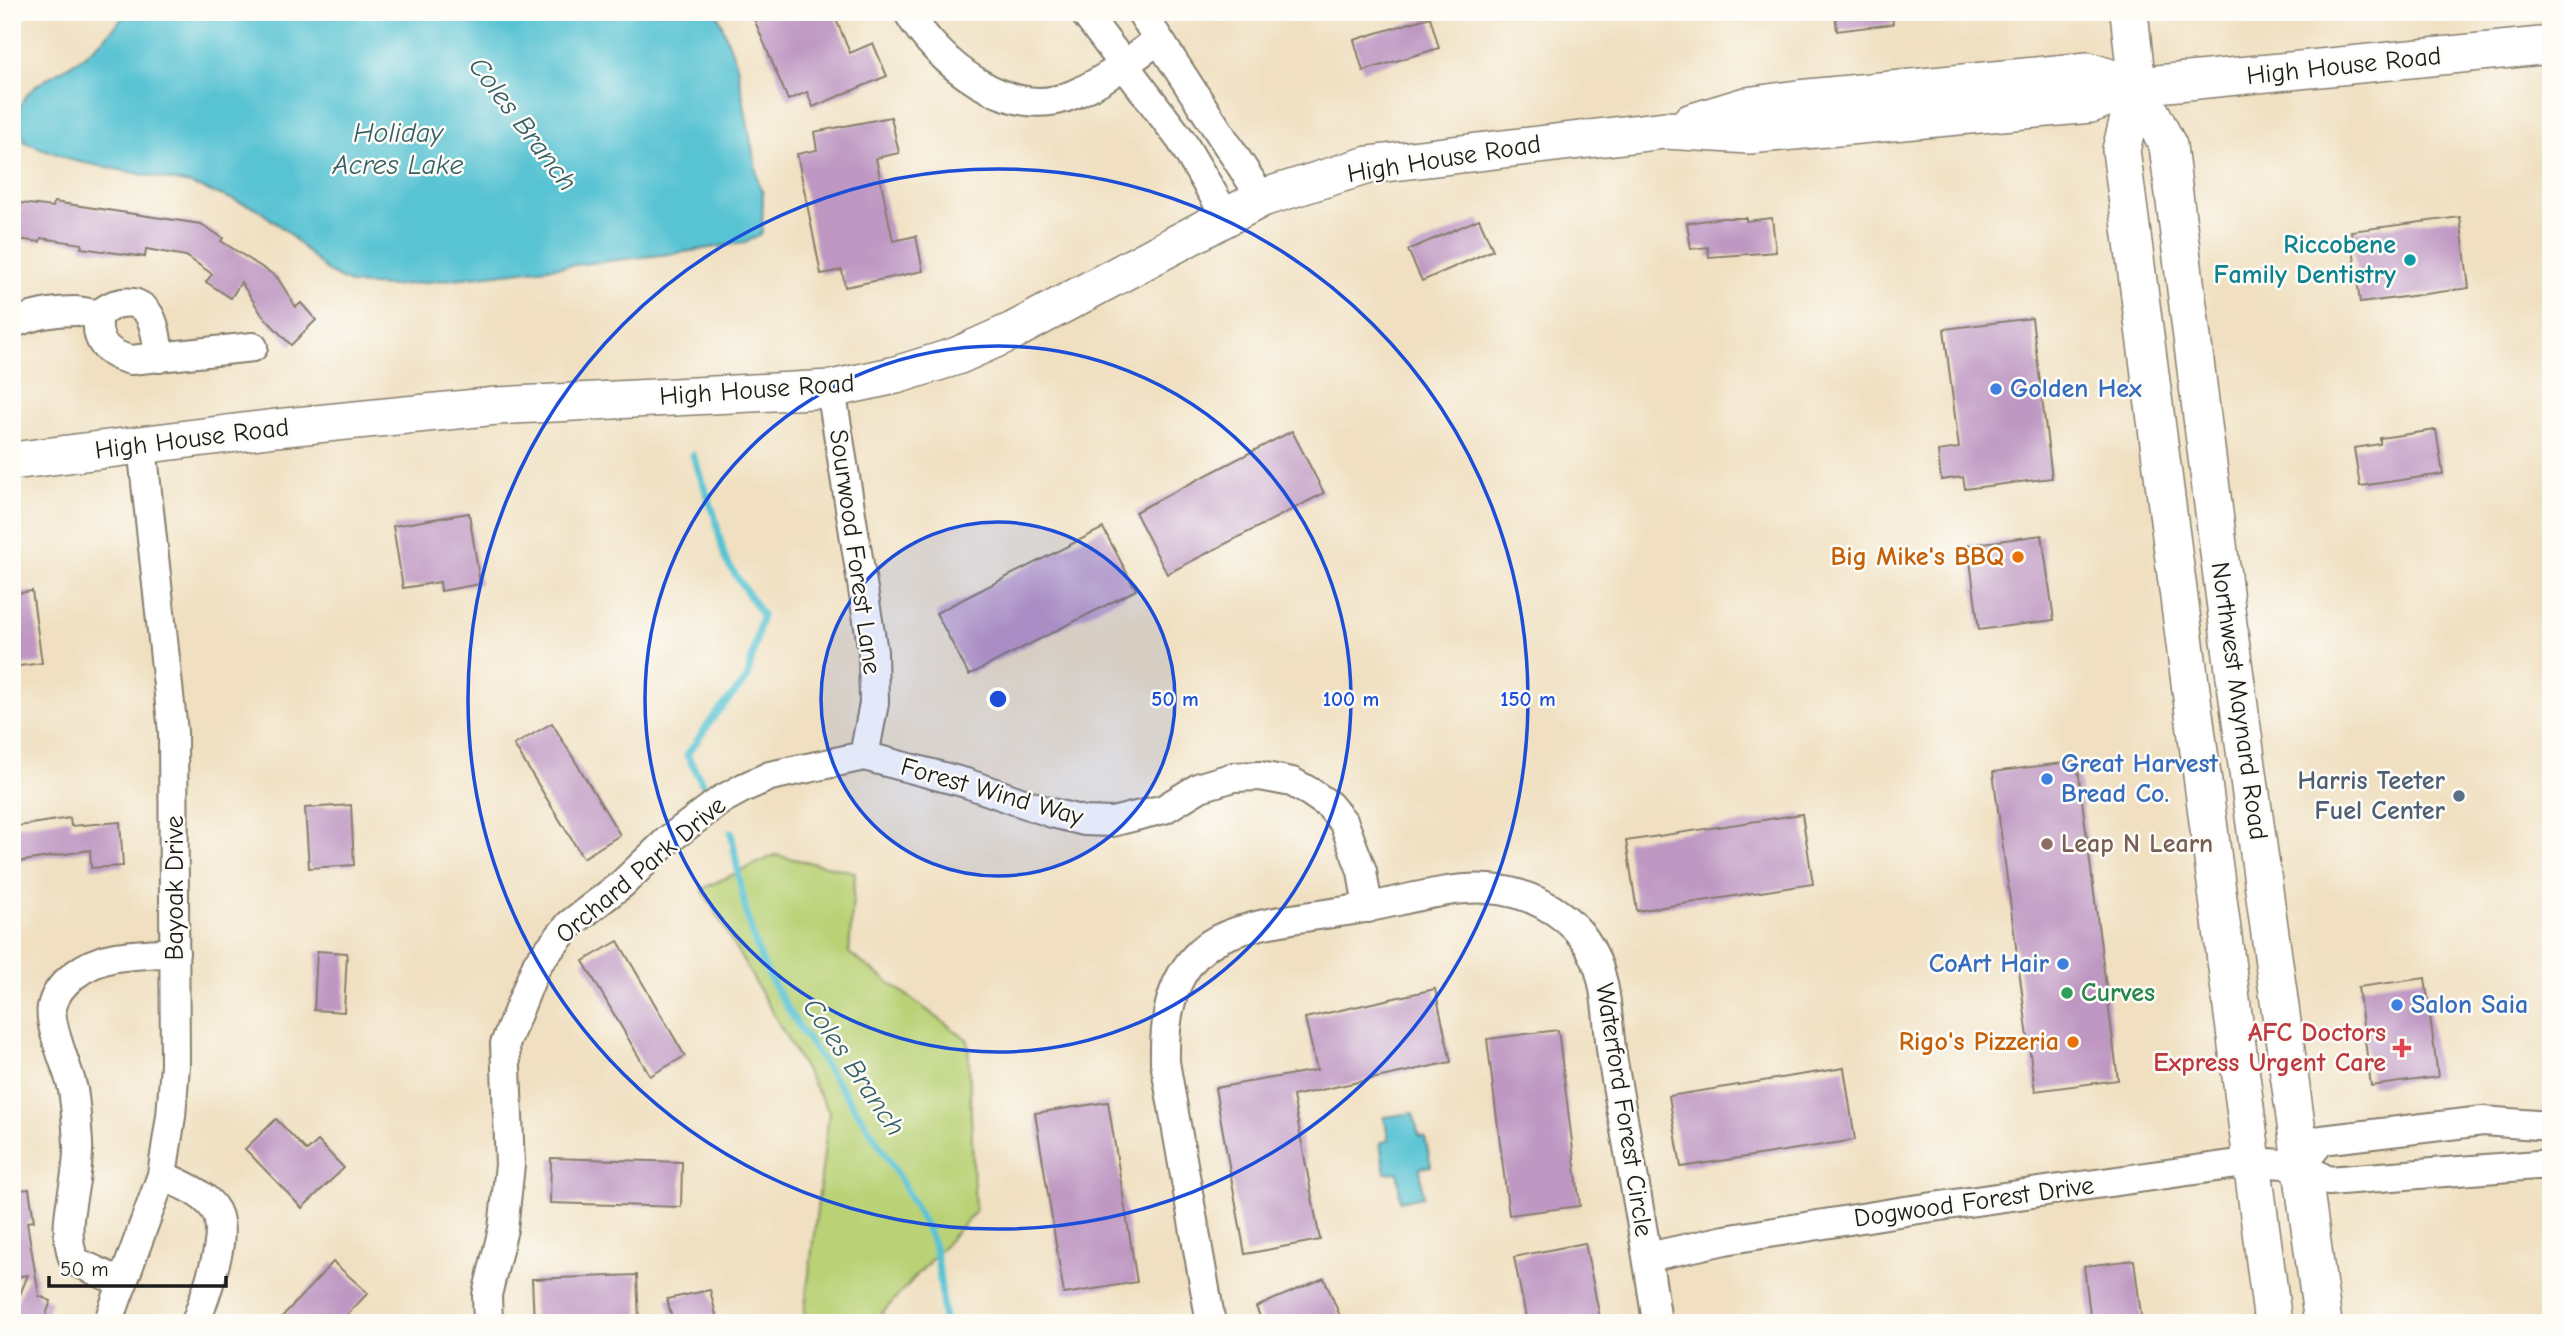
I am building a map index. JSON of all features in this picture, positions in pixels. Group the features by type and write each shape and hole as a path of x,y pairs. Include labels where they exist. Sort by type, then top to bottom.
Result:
{"main road":[{"name":"Northwest Maynard Road","path":"2129,12 2137,86 2120,150 2273,1323"},
{"name":"High House Road","path":"12,461 496,406 831,389 896,375 957,356 1013,331 1262,198 1368,165 1665,130 1749,135 2091,104 2137,86 2551,45"},
{"name":"Northwest Maynard Road","path":"2137,86 2168,146 2231,654 2323,1323"}],"street":[{"path":"908,12 929,42 954,67 982,86 1019,99 1052,101 1071,96 1124,65 1158,40"},
{"path":"1084,12 1181,140 1226,216"},
{"path":"1141,12 1262,198"},
{"path":"12,324 26,318 56,312 99,314 116,304 136,303 143,307 154,321 159,358"},
{"path":"99,314 96,330 100,340 117,357 131,360 254,347"},
{"name":"Sourwood Forest Lane","path":"831,389 873,652 874,703 864,755"},
{"name":"Bayoak Drive","path":"108,1323 162,1175 172,1116 175,1065 173,732 142,446"},
{"name":"Forest Wind Way","path":"864,755 966,783 1008,799 1084,821 1135,818 1164,809 1200,787 1234,777 1260,776 1292,782 1329,805 1344,823 1362,871 1368,908"},
{"name":"Orchard Park Drive","path":"488,1323 487,1295 503,1229 510,1165 505,1044 537,964 570,924 622,884 668,840 721,800 770,776 864,755"},
{"name":"Waterford Forest Circle","path":"1210,1323 1165,1062 1164,1031 1171,997 1191,962 1206,946 1259,925 1368,908 1422,895 1488,888 1520,894 1567,920 1584,939 1602,972 1612,1054 1657,1323"},
{"path":"122,1283 74,1261 70,1249 69,1203 78,1153 77,1121 73,1091 51,1011 61,986 91,967 110,958 175,952"},
{"path":"2551,1126 2483,1121 2322,1140 2301,1165 2328,1181 2551,1164"},
{"name":"Dogwood Forest Drive","path":"1648,1257 1726,1240 1893,1213 2252,1162 2301,1165"},
{"path":"162,1175 208,1201 215,1209 221,1232 196,1323"}],"green space":[{"path":"775,855 855,872 849,953 968,1040 975,1212 873,1323 803,1323 829,1112 702,889"}],"water":[{"name":"Holiday Acres Lake","path":"127,12 717,12 737,65 758,181 763,193 762,233 747,242 678,253 392,286 352,284 328,272 286,231 256,208 190,184 75,161 25,142 19,122 19,110 29,92 91,50"},
{"path":"1413,1113 1419,1136 1425,1137 1431,1166 1420,1168 1423,1196 1400,1201 1398,1172 1385,1173 1380,1143 1389,1140 1384,1117"}],"building":[{"path":"751,12 833,12 850,53 873,43 887,76 813,107 807,92 788,100"},
{"path":"1835,12 1892,12 1893,24 1837,31"},
{"path":"1430,17 1439,48 1363,71 1354,40"},
{"path":"891,117 899,153 876,158 893,241 916,236 923,271 845,287 842,270 821,274 797,154 817,150 814,132"},
{"path":"54,202 201,224 223,238 221,241 277,277 296,307 301,303 316,320 291,345 262,315 241,282 231,298 206,282 212,274 186,256 146,249 145,257 81,248 82,244 41,238 40,242 16,239 21,203 53,207"},
{"name":"Riccobene Family Dentistry","path":"2460,217 2469,288 2360,303 2351,231"},
{"path":"1746,218 1746,221 1772,218 1776,252 1709,257 1708,247 1691,249 1687,223"},
{"path":"1479,219 1493,250 1422,281 1408,250"},
{"name":"Golden Hex","path":"2032,318 2052,478 1965,489 1963,477 1941,480 1938,451 1959,448 1944,329"},
{"path":"2436,430 2443,474 2360,486 2354,448 2380,444 2380,438"},
{"path":"1292,431 1324,493 1167,574 1135,512"},
{"path":"469,513 480,584 441,591 440,582 403,588 393,526"},
{"path":"1103,528 1136,590 969,675 936,613"},
{"path":"2042,535 2054,620 1979,630 1968,545"},
{"path":"32,591 42,663 12,667 12,594"},
{"path":"552,723 620,835 583,858 514,745"},
{"path":"2077,761 2118,1080 2035,1091 1993,772"},
{"path":"351,805 354,865 309,868 305,808"},
{"path":"1802,814 1813,884 1637,911 1626,841"},
{"path":"70,818 71,826 120,822 123,866 91,868 90,850 12,863 12,827"},
{"path":"618,941 685,1056 650,1076 583,961"},
{"path":"317,951 347,953 344,1012 314,1010"},
{"path":"2425,978 2438,1077 2371,1086 2358,987"},
{"path":"1435,989 1451,1062 1293,1096 1320,1240 1245,1254 1215,1088 1317,1070 1305,1018"},
{"path":"1558,1030 1580,1206 1509,1215 1487,1039"},
{"path":"1844,1068 1855,1140 1681,1167 1669,1096"},
{"path":"1108,1102 1137,1282 1064,1294 1035,1113"},
{"path":"276,1119 307,1151 318,1141 344,1168 302,1208 245,1149"},
{"path":"551,1158 682,1162 681,1207 550,1203"},
{"path":"29,1189 34,1221 27,1222 39,1296 51,1301 43,1323 12,1323 12,1314 28,1275 12,1277 12,1191"},
{"path":"1585,1243 1601,1323 1527,1323 1514,1257"},
{"path":"2134,1260 2142,1323 2091,1323 2084,1266"},
{"path":"333,1262 368,1293 339,1323 276,1323"},
{"path":"637,1275 639,1321 534,1323 532,1279"},
{"path":"1324,1278 1343,1323 1263,1323 1256,1307"},
{"path":"710,1290 718,1323 673,1323 667,1299"}],"waterway":[{"name":"Coles Branch","path":"693,455 714,514 725,559 762,615 747,679 715,715 687,755 704,786"},
{"name":"Coles Branch","path":"731,832 745,906 761,959 785,1004 876,1140 925,1224 938,1262 944,1323"}],"place":[{"name":"Riccobene Family Dentistry","path":"2410,260"},
{"name":"Golden Hex","path":"1996,389"},
{"name":"Big Mike's BBQ","path":"2018,557"},
{"name":"Great Harvest Bread Co.","path":"2047,779"},
{"name":"Harris Teeter Fuel Center","path":"2459,796"},
{"name":"Leap N Learn","path":"2047,844"},
{"name":"CoArt Hair","path":"2063,964"},
{"name":"Curves","path":"2067,993"},
{"name":"Salon Saia","path":"2397,1005"},
{"name":"Rigo's Pizzeria","path":"2073,1042"},
{"name":"AFC Doctors Express Urgent Care","path":"2402,1048"}]}
